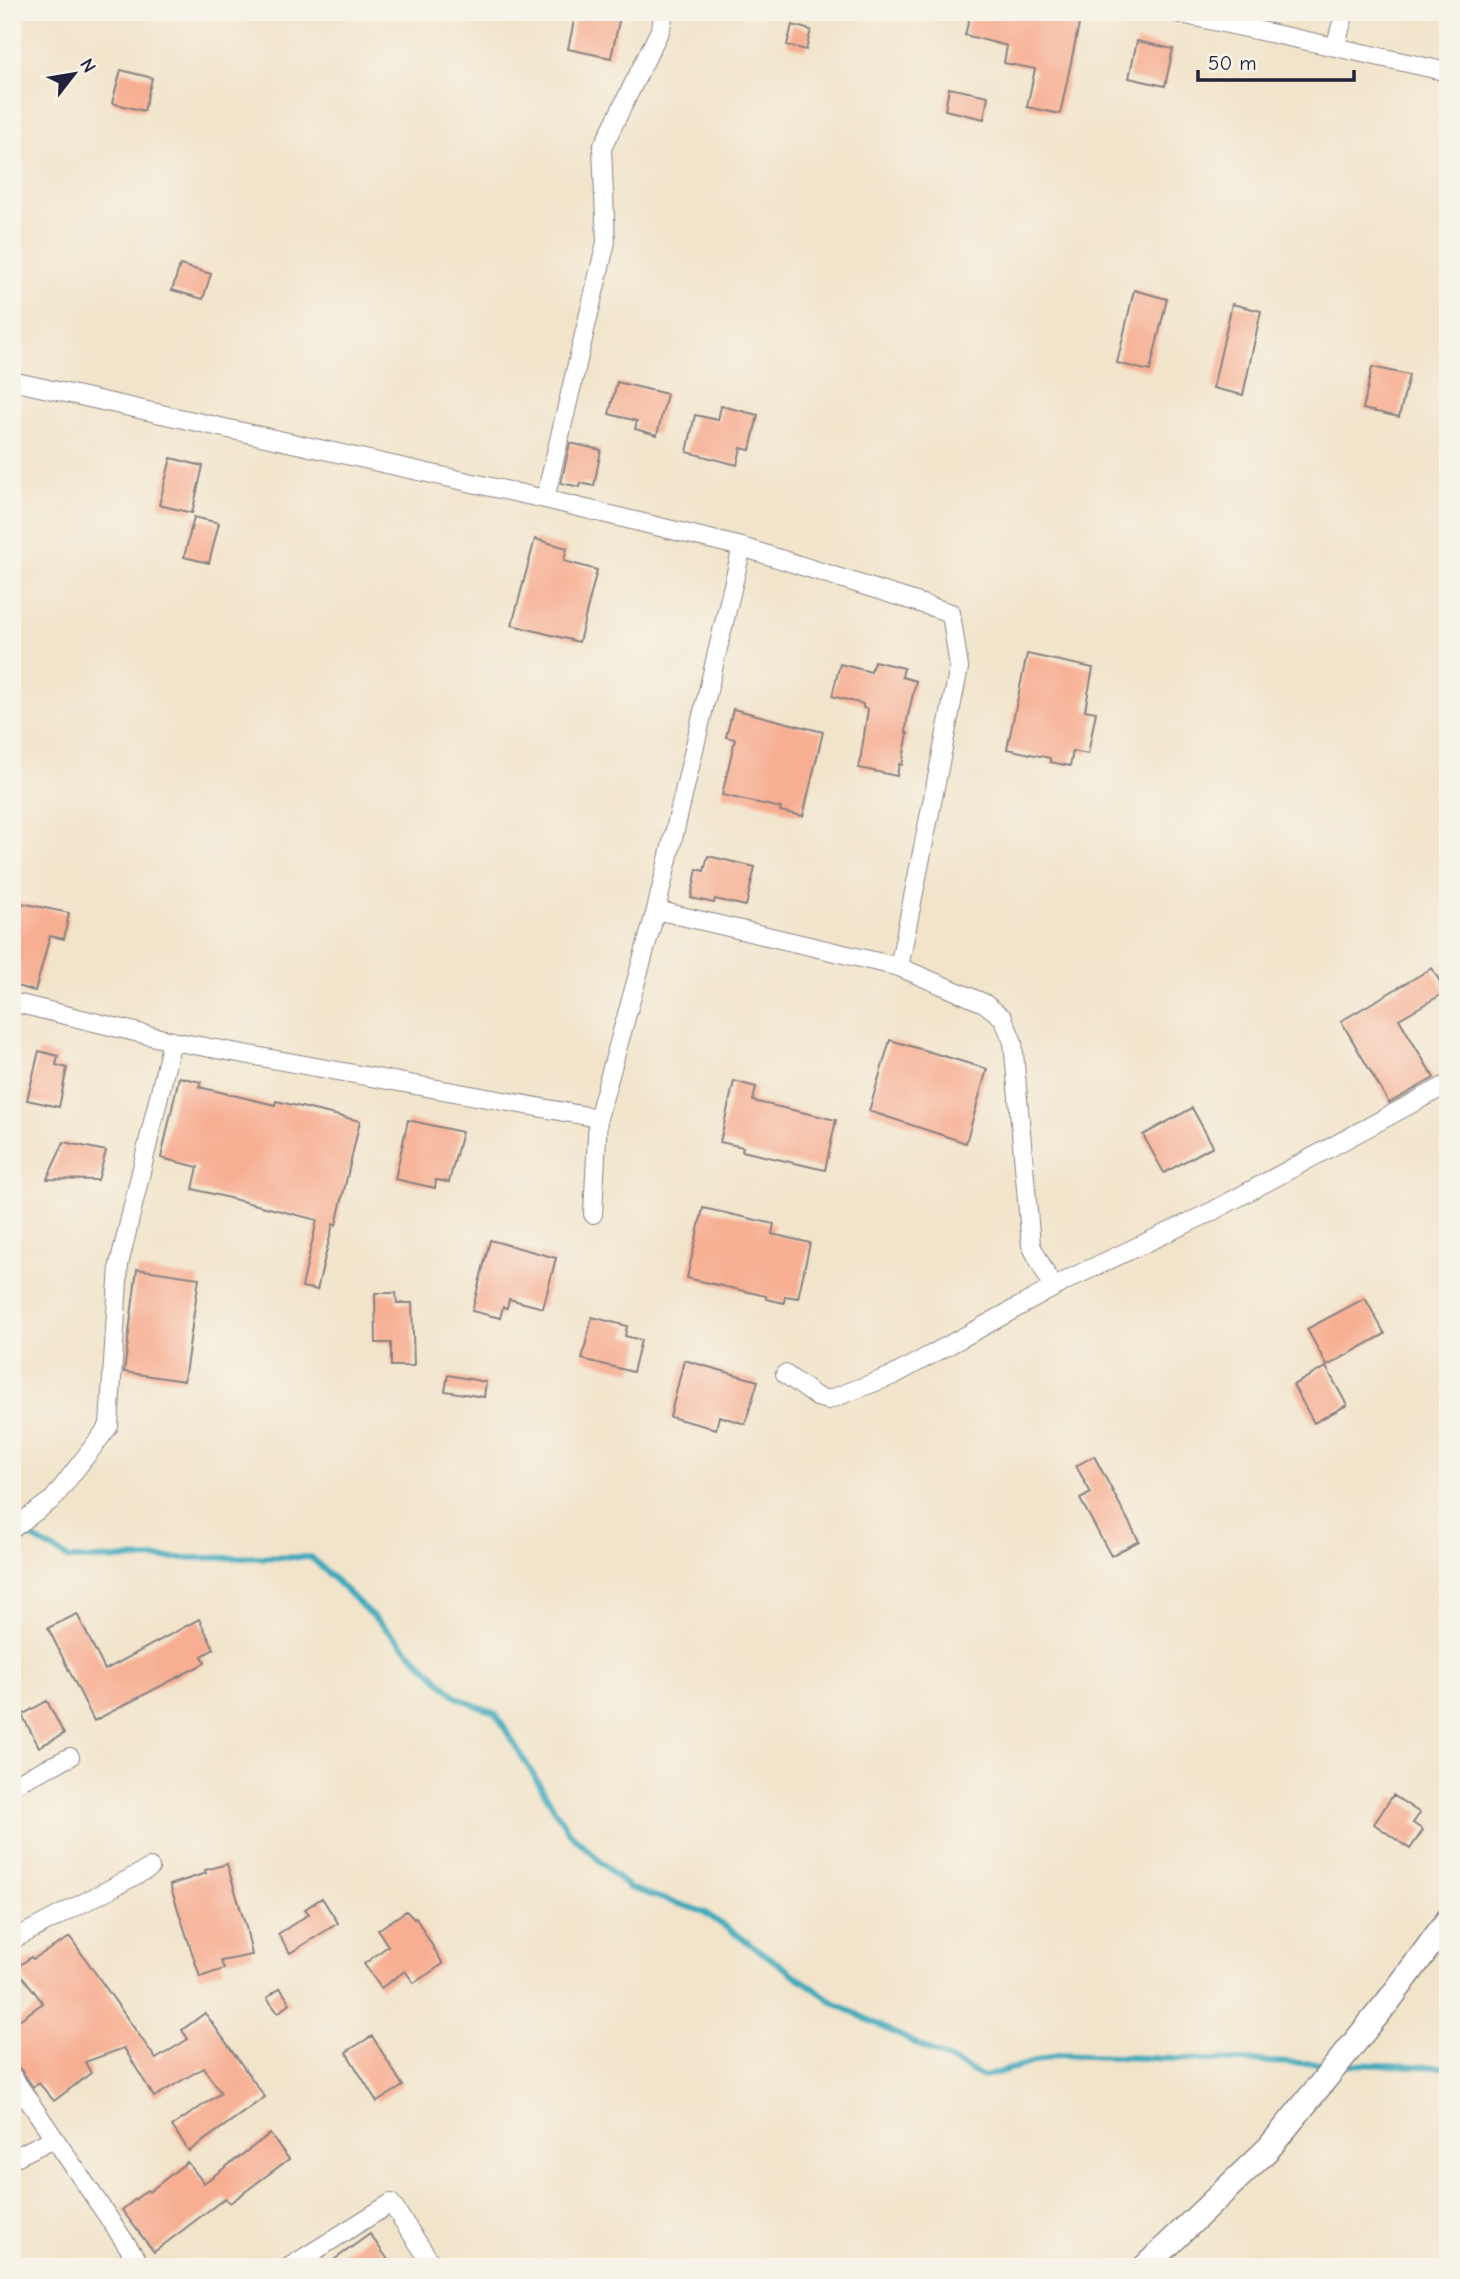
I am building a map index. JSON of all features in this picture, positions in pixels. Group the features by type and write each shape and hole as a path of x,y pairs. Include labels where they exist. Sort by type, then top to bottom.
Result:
{"main road":[{"path":"1144,2267 1269,2148 1390,1999 1448,1920"}],"street":[{"path":"545,499 606,242 602,148 661,28 664,12"},
{"path":"1172,12 1448,72"},
{"path":"1335,47 1345,12"},
{"path":"12,381 545,499 742,547 951,613 959,668 899,967"},
{"path":"593,1214 598,1118 656,910 742,547"},
{"path":"656,910 899,967 984,1003 1003,1018 1013,1042 1031,1245 1054,1288"},
{"path":"12,1002 172,1041 598,1118"},
{"path":"12,1528 53,1499 110,1426 119,1265 172,1041"},
{"path":"785,1374 817,1397 828,1401 894,1375 1054,1288 1211,1212 1448,1084"},
{"path":"12,1785 70,1757"},
{"path":"12,1940 150,1868"},
{"path":"12,2076 142,2267"},
{"path":"12,2159 54,2138"},
{"path":"289,2267 391,2203 434,2267"}],"building":[{"path":"576,12 621,12 611,58 568,49"},
{"path":"971,12 1022,12 1046,19 1047,13 1080,20 1060,114 1027,107 1035,69 1004,63 1007,46 965,35"},
{"path":"792,25 811,30 806,50 787,45"},
{"path":"1137,41 1173,49 1165,86 1129,78"},
{"path":"121,70 152,78 144,111 112,103"},
{"path":"949,88 988,96 984,119 945,110"},
{"path":"180,265 211,274 203,299 172,290"},
{"path":"1134,290 1167,299 1150,371 1117,363"},
{"path":"1232,304 1261,311 1243,395 1213,388"},
{"path":"1372,367 1409,375 1399,417 1363,409"},
{"path":"617,382 667,394 657,435 635,429 637,421 609,414"},
{"path":"721,406 758,415 750,450 741,448 737,465 687,452 695,415 718,420"},
{"path":"570,443 601,450 594,486 581,483 580,487 561,483"},
{"path":"171,458 203,466 192,513 159,505"},
{"path":"194,517 219,523 209,563 184,557"},
{"path":"535,539 567,548 564,561 597,570 579,642 512,625"},
{"path":"1027,654 1093,668 1085,710 1096,712 1088,754 1073,751 1070,766 1050,762 1050,758 1007,749"},
{"path":"874,661 904,668 902,677 916,681 907,720 908,733 902,765 899,764 897,776 859,768 868,709 863,708 863,704 832,696 840,664 871,672"},
{"path":"733,709 823,732 803,816 780,811 781,808 722,795 735,739 726,737"},
{"path":"708,856 755,867 746,906 715,899 714,903 691,898 697,869 704,871"},
{"path":"12,901 69,913 64,939 50,936 35,991 12,985"},
{"path":"1432,968 1446,992 1399,1019 1434,1078 1389,1103 1341,1021"},
{"path":"890,1040 987,1069 966,1143 869,1111"},
{"path":"39,1051 58,1056 56,1065 67,1068 59,1107 27,1100"},
{"path":"179,1077 201,1082 199,1087 275,1105 276,1101 360,1121 336,1225 333,1224 317,1290 302,1287 317,1220 193,1189 198,1167 161,1158"},
{"path":"734,1081 756,1087 753,1101 836,1120 825,1170 742,1151 743,1147 720,1142"},
{"path":"1192,1108 1213,1146 1164,1173 1143,1135"},
{"path":"408,1120 462,1132 449,1182 436,1180 435,1188 395,1179"},
{"path":"64,1142 106,1151 98,1180 47,1179"},
{"path":"703,1208 774,1224 772,1234 810,1243 798,1298 785,1296 784,1303 766,1299 766,1296 687,1278"},
{"path":"490,1240 556,1258 543,1308 509,1299 500,1318 472,1311"},
{"path":"137,1269 199,1278 184,1381 124,1372"},
{"path":"375,1293 396,1293 397,1303 412,1303 414,1366 391,1366 391,1343 376,1343"},
{"path":"1365,1298 1385,1334 1327,1366 1307,1329"},
{"path":"592,1317 627,1326 625,1336 641,1340 633,1372 582,1359"},
{"path":"684,1360 758,1381 745,1424 719,1416 716,1429 670,1417"},
{"path":"1326,1367 1347,1405 1314,1423 1293,1385"},
{"path":"448,1375 486,1382 484,1397 445,1391"},
{"path":"1094,1456 1139,1541 1111,1556 1080,1499 1091,1493 1076,1466"},
{"path":"77,1614 105,1670 199,1619 214,1649 202,1656 205,1663 94,1721 48,1628"},
{"path":"47,1701 64,1734 39,1747 22,1715"},
{"path":"1393,1795 1420,1813 1413,1823 1423,1830 1410,1849 1374,1824"},
{"path":"227,1864 252,1955 221,1961 224,1969 200,1977 170,1885"},
{"path":"322,1898 338,1923 290,1953 278,1934 309,1914 305,1909"},
{"path":"406,1911 416,1918 443,1964 414,1983 405,1971 381,1988 364,1964 388,1946 378,1930"},
{"path":"70,1937 156,2059 188,2039 182,2030 205,2013 265,2097 189,2151 172,2126 221,2093 203,2068 154,2097 124,2048 85,2062 91,2073 54,2101 39,2083 33,2087 21,2070 12,2063 12,2025 43,2003 16,1968"},
{"path":"280,1988 290,2003 278,2013 267,1998"},
{"path":"372,2036 403,2086 377,2102 346,2052"},
{"path":"270,2134 289,2159 230,2203 225,2198 154,2252 122,2210 187,2162 204,2183"},
{"path":"370,2234 393,2267 324,2267"}],"waterway":[{"path":"16,1529 70,1559 311,1557 458,1698 496,1714 568,1831 629,1888 704,1912 838,2005 984,2077 1057,2055 1330,2064"},
{"path":"1345,2064 1448,2067"}]}
